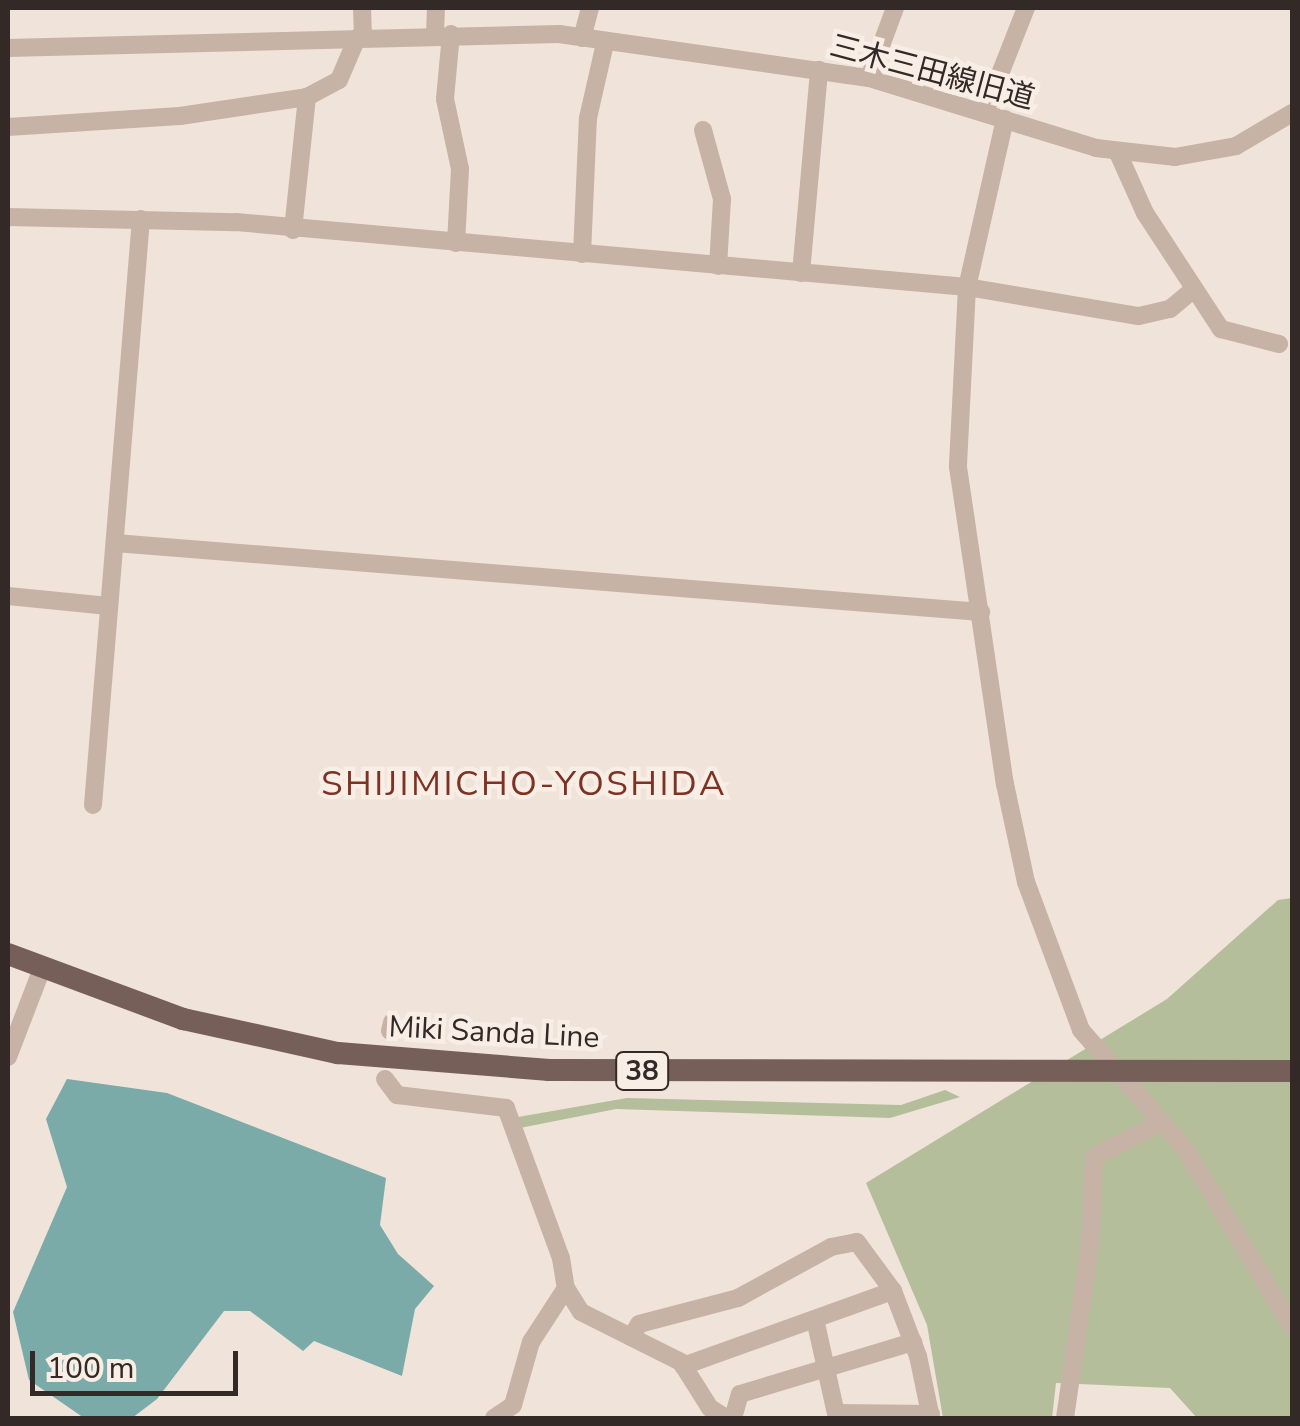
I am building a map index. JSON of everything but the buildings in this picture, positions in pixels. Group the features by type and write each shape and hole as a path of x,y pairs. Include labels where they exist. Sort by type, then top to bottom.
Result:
{"main road":[{"name":"Miki Sanda Line","path":"8,954 183,1019 338,1054 549,1070 1292,1071"}],"street":[{"path":"8,128 180,116 308,96 339,80 360,38 362,8"},
{"path":"436,8 443,35 445,99 460,169 456,243"},
{"path":"582,38 590,8"},
{"path":"869,78 895,8"},
{"path":"985,112 1026,8"},
{"name":"三木三田線旧道","path":"8,48 443,35 582,38 869,78 1118,153 1175,156 1236,146 1292,114"},
{"path":"582,254 588,118 605,43"},
{"path":"800,273 819,70"},
{"path":"293,230 308,96"},
{"path":"1005,119 967,288 958,466 1026,882 1081,1030 1186,1150 1292,1327"},
{"path":"702,130 722,198 718,266"},
{"path":"1118,153 1144,213 1221,329 1278,344"},
{"path":"8,218 141,219 456,243 967,288 1140,316 1170,309 1194,289"},
{"path":"93,804 141,219"},
{"path":"115,542 981,612"},
{"path":"8,596 109,606"},
{"path":"8,1057 43,966"},
{"path":"386,1078 397,1096 506,1108 562,1258 566,1288 581,1312 683,1366 710,1408 730,1418 740,1394 912,1342"},
{"path":"1064,1418 1090,1245 1094,1156 1160,1123"},
{"path":"631,1337 639,1324 738,1298 832,1247 857,1242 893,1291 912,1342 931,1416 836,1416 815,1319"},
{"path":"494,1418 519,1412 531,1342 566,1288"},
{"path":"683,1366 893,1291"}],"green space":[{"path":"1292,898 1292,1418 1197,1418 1170,1388 1056,1383 1052,1418 943,1418 927,1325 866,1183 1167,999 1278,900"},
{"path":"945,1090 960,1097 890,1118 616,1109 520,1128 518,1117 627,1098 901,1105"}],"water":[{"path":"67,1079 167,1093 386,1178 380,1225 398,1254 434,1286 415,1309 402,1376 314,1341 303,1351 250,1311 224,1311 157,1399 132,1418 84,1418 29,1380 13,1312 67,1187 46,1119"}],"district":[{"name":"SHIJIMICHO-YOSHIDA","path":"524,784"}]}
